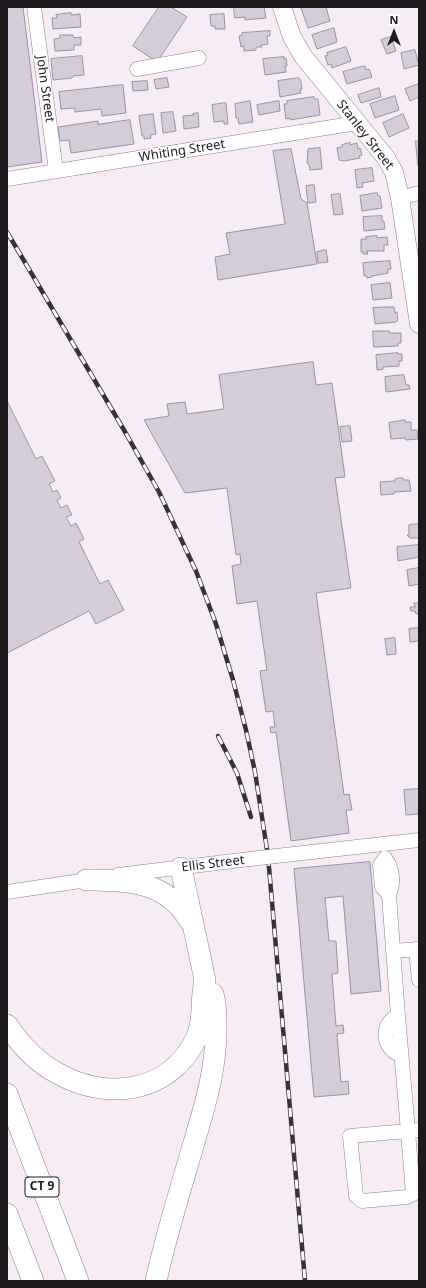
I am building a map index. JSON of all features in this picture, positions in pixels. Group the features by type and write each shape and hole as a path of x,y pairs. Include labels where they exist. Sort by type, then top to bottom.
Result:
{"highway":[{"path":"7,1025 28,1051 40,1062 61,1075 85,1084 102,1088 123,1089 154,1082 169,1073 191,1048 201,1026 205,980 181,868"},
{"path":"86,880 121,881 156,888 164,892 177,903 188,917 193,927"},
{"path":"156,1281 166,1240 214,1070 216,1038 215,1003 212,991 205,980"},
{"name":"CT 9","path":"7,1094 78,1281"},
{"path":"7,1214 33,1281"}],"main road":[{"name":"Stanley Street","path":"282,7 291,35 298,49 390,164 395,175 400,198 419,324"}],"street":[{"name":"John Street","path":"34,7 56,171"},
{"path":"137,69 199,58"},
{"name":"Whiting Street","path":"7,179 357,123"},
{"path":"400,198 419,193"},
{"name":"Ellis Street","path":"7,892 86,880 250,859 419,840"},
{"path":"384,844 385,858 390,865 392,887 389,894 401,1056 414,1131 413,1194 407,1198 362,1200 356,1196 350,1136 414,1131"},
{"path":"393,951 418,949 419,980"}],"building":[{"path":"7,7 23,7 42,162 7,167"},
{"path":"159,7 171,7 187,17 157,62 133,46"},
{"path":"234,7 264,7 266,18 245,20 245,17 235,18"},
{"path":"326,7 330,21 308,28 301,8"},
{"path":"71,13 71,15 80,14 81,27 53,29 52,18 57,18 56,15"},
{"path":"224,14 225,29 215,29 215,26 211,26 210,15"},
{"path":"334,28 337,42 317,49 312,35"},
{"path":"270,31 270,36 267,36 268,44 261,45 262,47 256,47 256,50 244,51 244,46 241,47 239,36 242,35 242,33"},
{"path":"60,35 73,35 74,38 81,37 81,45 74,45 74,50 55,51 54,39 60,38"},
{"path":"391,37 396,51 387,54 381,40"},
{"path":"346,47 351,61 332,68 331,64 328,65 325,56 328,55 327,53"},
{"path":"415,50 419,65 404,69 401,53"},
{"path":"82,56 84,75 53,80 51,59"},
{"path":"284,57 284,59 286,58 286,72 265,75 263,59"},
{"path":"365,66 366,70 369,69 372,77 347,84 343,72"},
{"path":"167,78 169,87 156,89 154,80"},
{"path":"299,78 301,81 301,93 280,97 278,81"},
{"path":"147,81 148,90 133,91 132,82"},
{"path":"419,84 419,97 410,101 405,89"},
{"path":"123,85 126,113 102,116 101,109 75,112 75,108 61,109 59,92"},
{"path":"379,88 381,97 361,103 358,95"},
{"path":"395,96 399,110 375,118 370,104"},
{"path":"314,97 314,99 318,99 320,115 290,120 290,118 286,119 284,104 287,104 287,101"},
{"path":"250,101 253,122 239,124 238,118 236,118 235,104"},
{"path":"279,101 280,111 259,115 257,105"},
{"path":"226,103 228,124 224,124 224,121 214,122 212,105"},
{"path":"173,112 176,131 163,133 161,113"},
{"path":"198,113 199,127 184,129 183,116"},
{"path":"153,114 156,134 150,135 151,138 144,139 144,136 142,136 139,116"},
{"path":"403,114 409,128 389,137 383,123"},
{"path":"130,120 134,144 71,153 69,140 60,141 58,127 98,121 98,124"},
{"path":"416,141 419,141 419,165 418,165"},
{"path":"350,143 350,145 357,143 358,149 360,148 362,155 359,156 360,158 344,161 339,160 337,148"},
{"path":"320,148 322,169 310,170 309,164 307,163 308,149"},
{"path":"291,149 301,199 307,203 317,264 218,280 215,257 230,254 226,233 285,224 273,151"},
{"path":"372,168 374,181 362,183 363,187 357,188 355,170"},
{"path":"314,185 316,202 308,203 306,186"},
{"path":"377,193 378,196 380,196 382,208 362,211 360,196"},
{"path":"340,194 343,214 334,215 331,195"},
{"path":"382,216 385,229 364,231 363,217"},
{"path":"377,236 377,238 387,237 388,245 384,245 384,251 367,251 368,254 363,254 363,252 361,252 361,239"},
{"path":"326,250 328,262 318,263 317,252"},
{"path":"390,261 391,269 388,269 388,273 367,278 367,276 364,276 363,263"},
{"path":"390,283 392,298 373,300 371,285"},
{"path":"394,307 395,313 397,312 398,320 396,322 375,324 373,308"},
{"path":"373,331 401,333 401,343 398,343 398,346 374,347"},
{"path":"402,354 402,361 399,361 399,366 383,367 383,369 377,370 376,355"},
{"path":"313,362 316,385 332,383 345,477 335,478 351,588 316,593 344,795 349,794 352,810 346,810 349,833 291,841 276,732 271,733 270,727 275,727 273,711 266,712 260,671 267,670 257,601 237,604 232,566 241,564 240,554 236,555 227,488 185,493 144,420 169,416 167,404 185,402 187,414 224,409 219,375"},
{"path":"404,375 406,385 409,385 410,389 386,392 385,377"},
{"path":"7,401 36,459 42,456 55,481 49,484 53,492 57,490 61,498 57,500 61,508 67,505 72,515 66,517 71,526 76,523 84,539 79,542 100,584 108,580 124,610 96,624 89,611 7,653"},
{"path":"405,420 405,422 411,422 411,430 417,430 418,439 391,439 389,423"},
{"path":"350,426 352,441 342,442 340,427"},
{"path":"403,478 403,480 409,480 411,491 394,492 394,494 381,495 380,482 395,481 395,479"},
{"path":"419,524 419,538 410,538 407,535 409,535 409,525"},
{"path":"419,545 419,557 398,561 397,547"},
{"path":"419,568 419,584 409,586 407,570"},
{"path":"414,603 419,603 419,613 416,614 415,611 411,611 410,607 415,607"},
{"path":"419,628 419,641 410,642 409,629"},
{"path":"395,638 396,654 387,655 385,639"},
{"path":"419,789 419,814 406,815 404,790"},
{"path":"370,862 381,991 351,994 343,896 325,898 329,941 336,941 338,973 332,974 336,1026 343,1025 344,1033 337,1034 341,1082 348,1081 349,1094 314,1097 294,869"}],"railway":[{"path":"7,232 159,492 196,571 216,624 233,680 255,772 268,856 305,1281"},
{"path":"218,736 237,773 251,817"}]}
